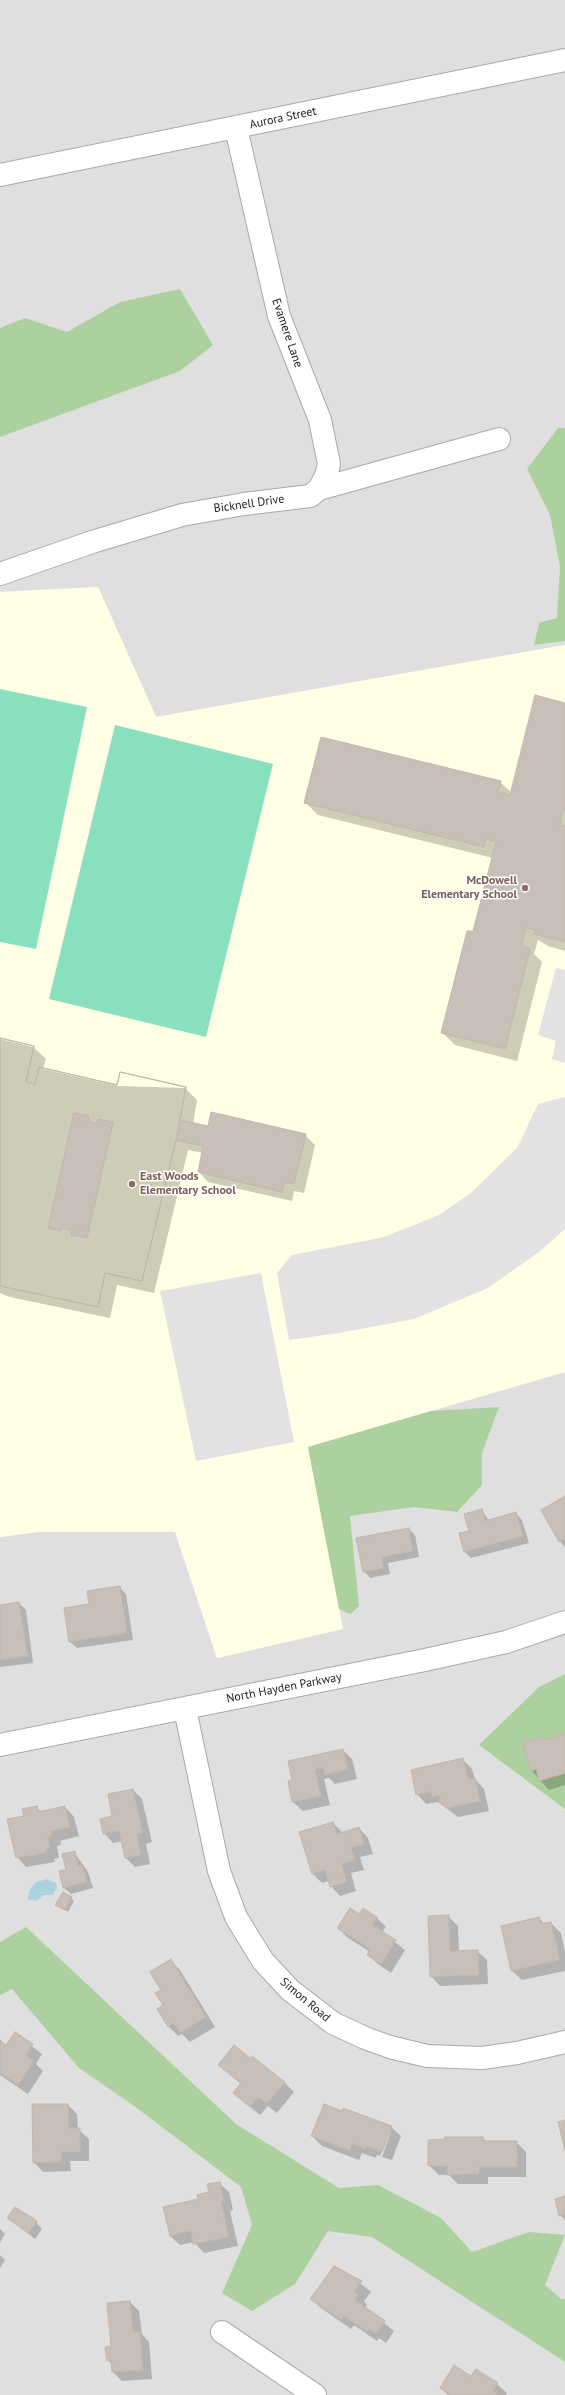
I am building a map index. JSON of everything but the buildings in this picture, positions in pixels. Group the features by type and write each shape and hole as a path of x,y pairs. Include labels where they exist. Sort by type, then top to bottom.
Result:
{"street":[{"name":"Aurora Street","path":"0,175 179,137 236,128 565,60"},
{"name":"Evamere Lane","path":"236,128 279,316 320,420 329,464 326,476 318,489"},
{"name":"Bicknell Drive","path":"0,574 92,542 182,515 244,504 310,496 318,489 499,439"},
{"name":"North Hayden Parkway","path":"0,1745 185,1709 481,1648 506,1642 565,1622"},
{"name":"Simon Road","path":"185,1709 219,1871 236,1917 263,1960 290,1990 332,2023 364,2038 390,2047 427,2056 482,2058 517,2054 565,2042"},
{"path":"222,2332 315,2395"}],"shaded area":[{"path":"0,0 565,0 565,645 156,717 98,587 0,592"},
{"path":"98,587 156,717 565,645 565,1372 308,1447 343,1629 217,1658 175,1532 38,1532 0,1537 0,592"},
{"path":"556,968 565,970 565,1063 552,1059 556,1041 538,1035"},
{"path":"565,1097 565,1229 539,1252 488,1288 414,1319 339,1333 289,1340 277,1273 292,1255 384,1237 439,1215 471,1193 517,1148 538,1104"},
{"path":"261,1273 294,1442 196,1461 160,1291"},
{"path":"565,1372 565,2395 0,2395 0,1537 38,1532 175,1532 217,1658 343,1629 308,1447"}],"green space":[{"path":"180,289 213,345 180,371 0,437 0,328 25,318 67,332 120,302"},
{"path":"558,428 565,428 565,641 534,645 539,623 557,618 560,566 550,515 527,469"},
{"path":"0,689 87,707 36,949 0,942"},
{"path":"115,725 273,764 206,1037 49,999"},
{"path":"499,1407 482,1453 482,1485 457,1512 414,1507 350,1516 359,1606 350,1614 339,1609 308,1447 431,1411"},
{"path":"565,1674 565,1809 479,1745 539,1687"},
{"path":"26,1927 236,2124 339,2188 378,2185 441,2218 472,2252 529,2232 565,2235 545,2285 561,2299 565,2299 565,2362 372,2237 328,2231 295,2284 252,2311 222,2293 252,2225 241,2187 137,2108 79,2068 12,1989 0,1995 0,1942"}],"water":[{"path":"48,1879 56,1883 57,1887 53,1895 43,1895 37,1901 28,1899 29,1891 36,1882"}],"place":[{"name":"McDowell Elementary School","path":"525,888"},
{"name":"East Woods Elementary School","path":"132,1184"}]}
